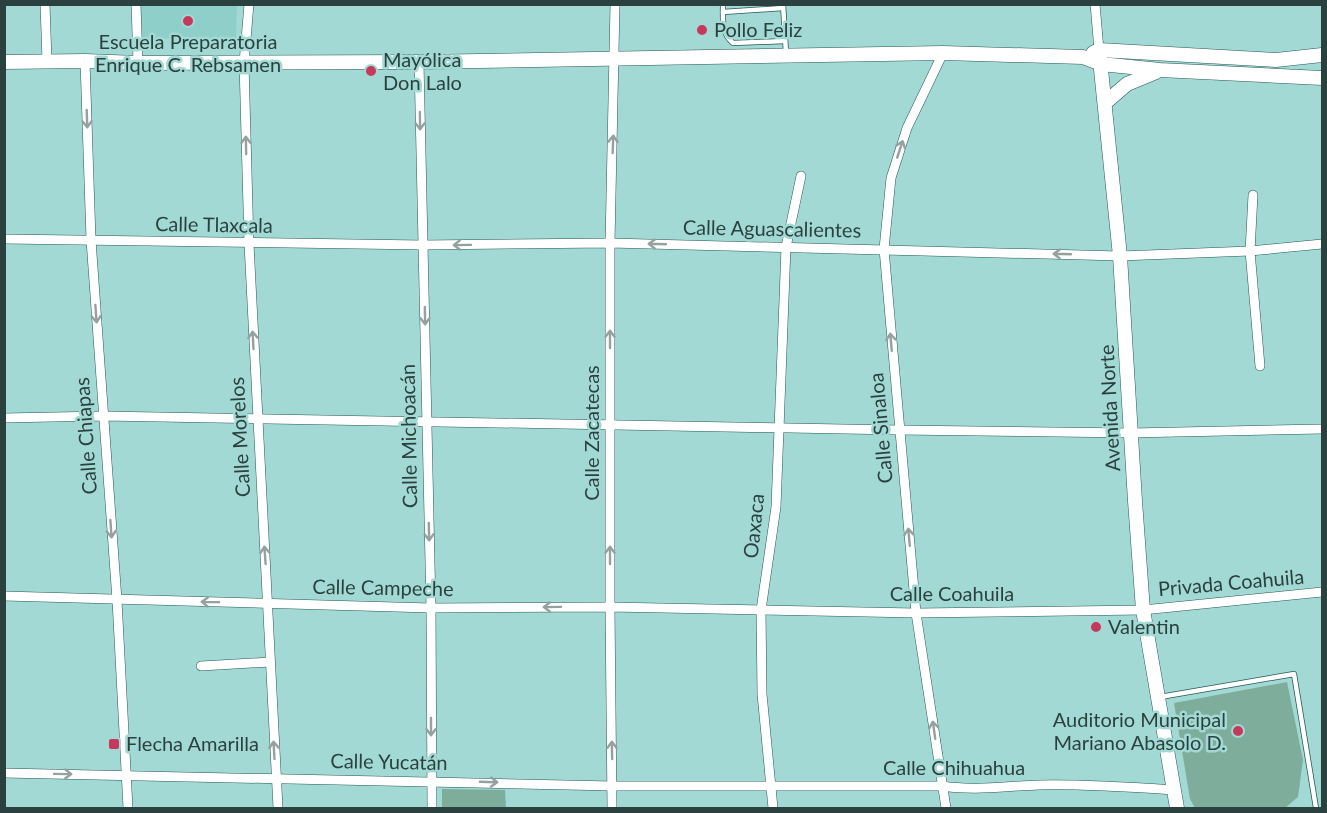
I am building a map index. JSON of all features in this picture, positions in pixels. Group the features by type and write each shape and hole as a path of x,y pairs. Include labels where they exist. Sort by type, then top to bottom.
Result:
{"main road":[{"path":"4,62 419,63 943,53 1276,60 1323,55"},
{"path":"1100,57 1160,70 1323,78"},
{"name":"Avenida Norte","path":"1100,57 1120,256 1143,610 1177,808"},
{"path":"1276,60 1276,76"},
{"path":"1105,103 1127,84 1160,70"}],"street":[{"path":"45,4 47,61"},
{"path":"136,4 138,63"},
{"name":"Calle Morelos","path":"249,4 244,63 249,244 278,808"},
{"name":"Calle Zacatecas","path":"612,808 610,243 615,4"},
{"name":"Avenida Norte","path":"1095,4 1100,57"},
{"name":"Calle Sinaloa","path":"943,53 907,128 891,177 884,249 916,613 946,808"},
{"name":"Calle Chiapas","path":"85,61 91,240 117,600 128,808"},
{"name":"Calle Michoacán","path":"419,63 431,608 432,808"},
{"name":"Oaxaca","path":"773,808 762,694 761,610 776,507 786,247 801,176"},
{"path":"1253,195 1250,252 1260,366"},
{"name":"Calle Tlaxcala","path":"4,239 423,245"},
{"name":"Calle Aguascalientes","path":"423,245 610,243 1120,256 1250,252 1323,244"},
{"path":"4,418 103,416 778,429 1131,433 1323,429"},
{"name":"Privada Coahuila","path":"1143,610 1323,592"},
{"name":"Calle Campeche","path":"4,596 431,608 610,607 761,610"},
{"name":"Calle Coahuila","path":"761,610 916,613 1143,610"},
{"path":"201,666 270,662"},
{"name":"Calle Yucatán","path":"4,773 613,786 772,786"},
{"name":"Calle Chihuahua","path":"772,786 942,786 964,790 1036,785 1083,785 1173,790"}],"lane":[{"path":"723,4 724,32 726,38 733,43 785,41"},
{"path":"723,12 783,6 786,56"},
{"path":"1157,697 1294,674 1316,808"}],"shaded area":[{"name":"Escuela Preparatoria Enrique C. Rebsamen","path":"140,5 237,5 236,37 140,39"}],"building":[{"name":"Auditorio Municipal Mariano Abasolo D.","path":"1287,682 1303,760 1298,797 1285,808 1195,808 1190,799 1174,703"},
{"path":"442,789 505,790 506,808 442,808"}],"place":[{"name":"Escuela Preparatoria Enrique C. Rebsamen","path":"188,21"},
{"name":"Pollo Feliz","path":"702,30"},
{"name":"Mayólica Don Lalo","path":"371,71"},
{"name":"Valentin","path":"1096,627"},
{"name":"Auditorio Municipal Mariano Abasolo D.","path":"1238,731"},
{"name":"Flecha Amarilla","path":"114,744"}]}
